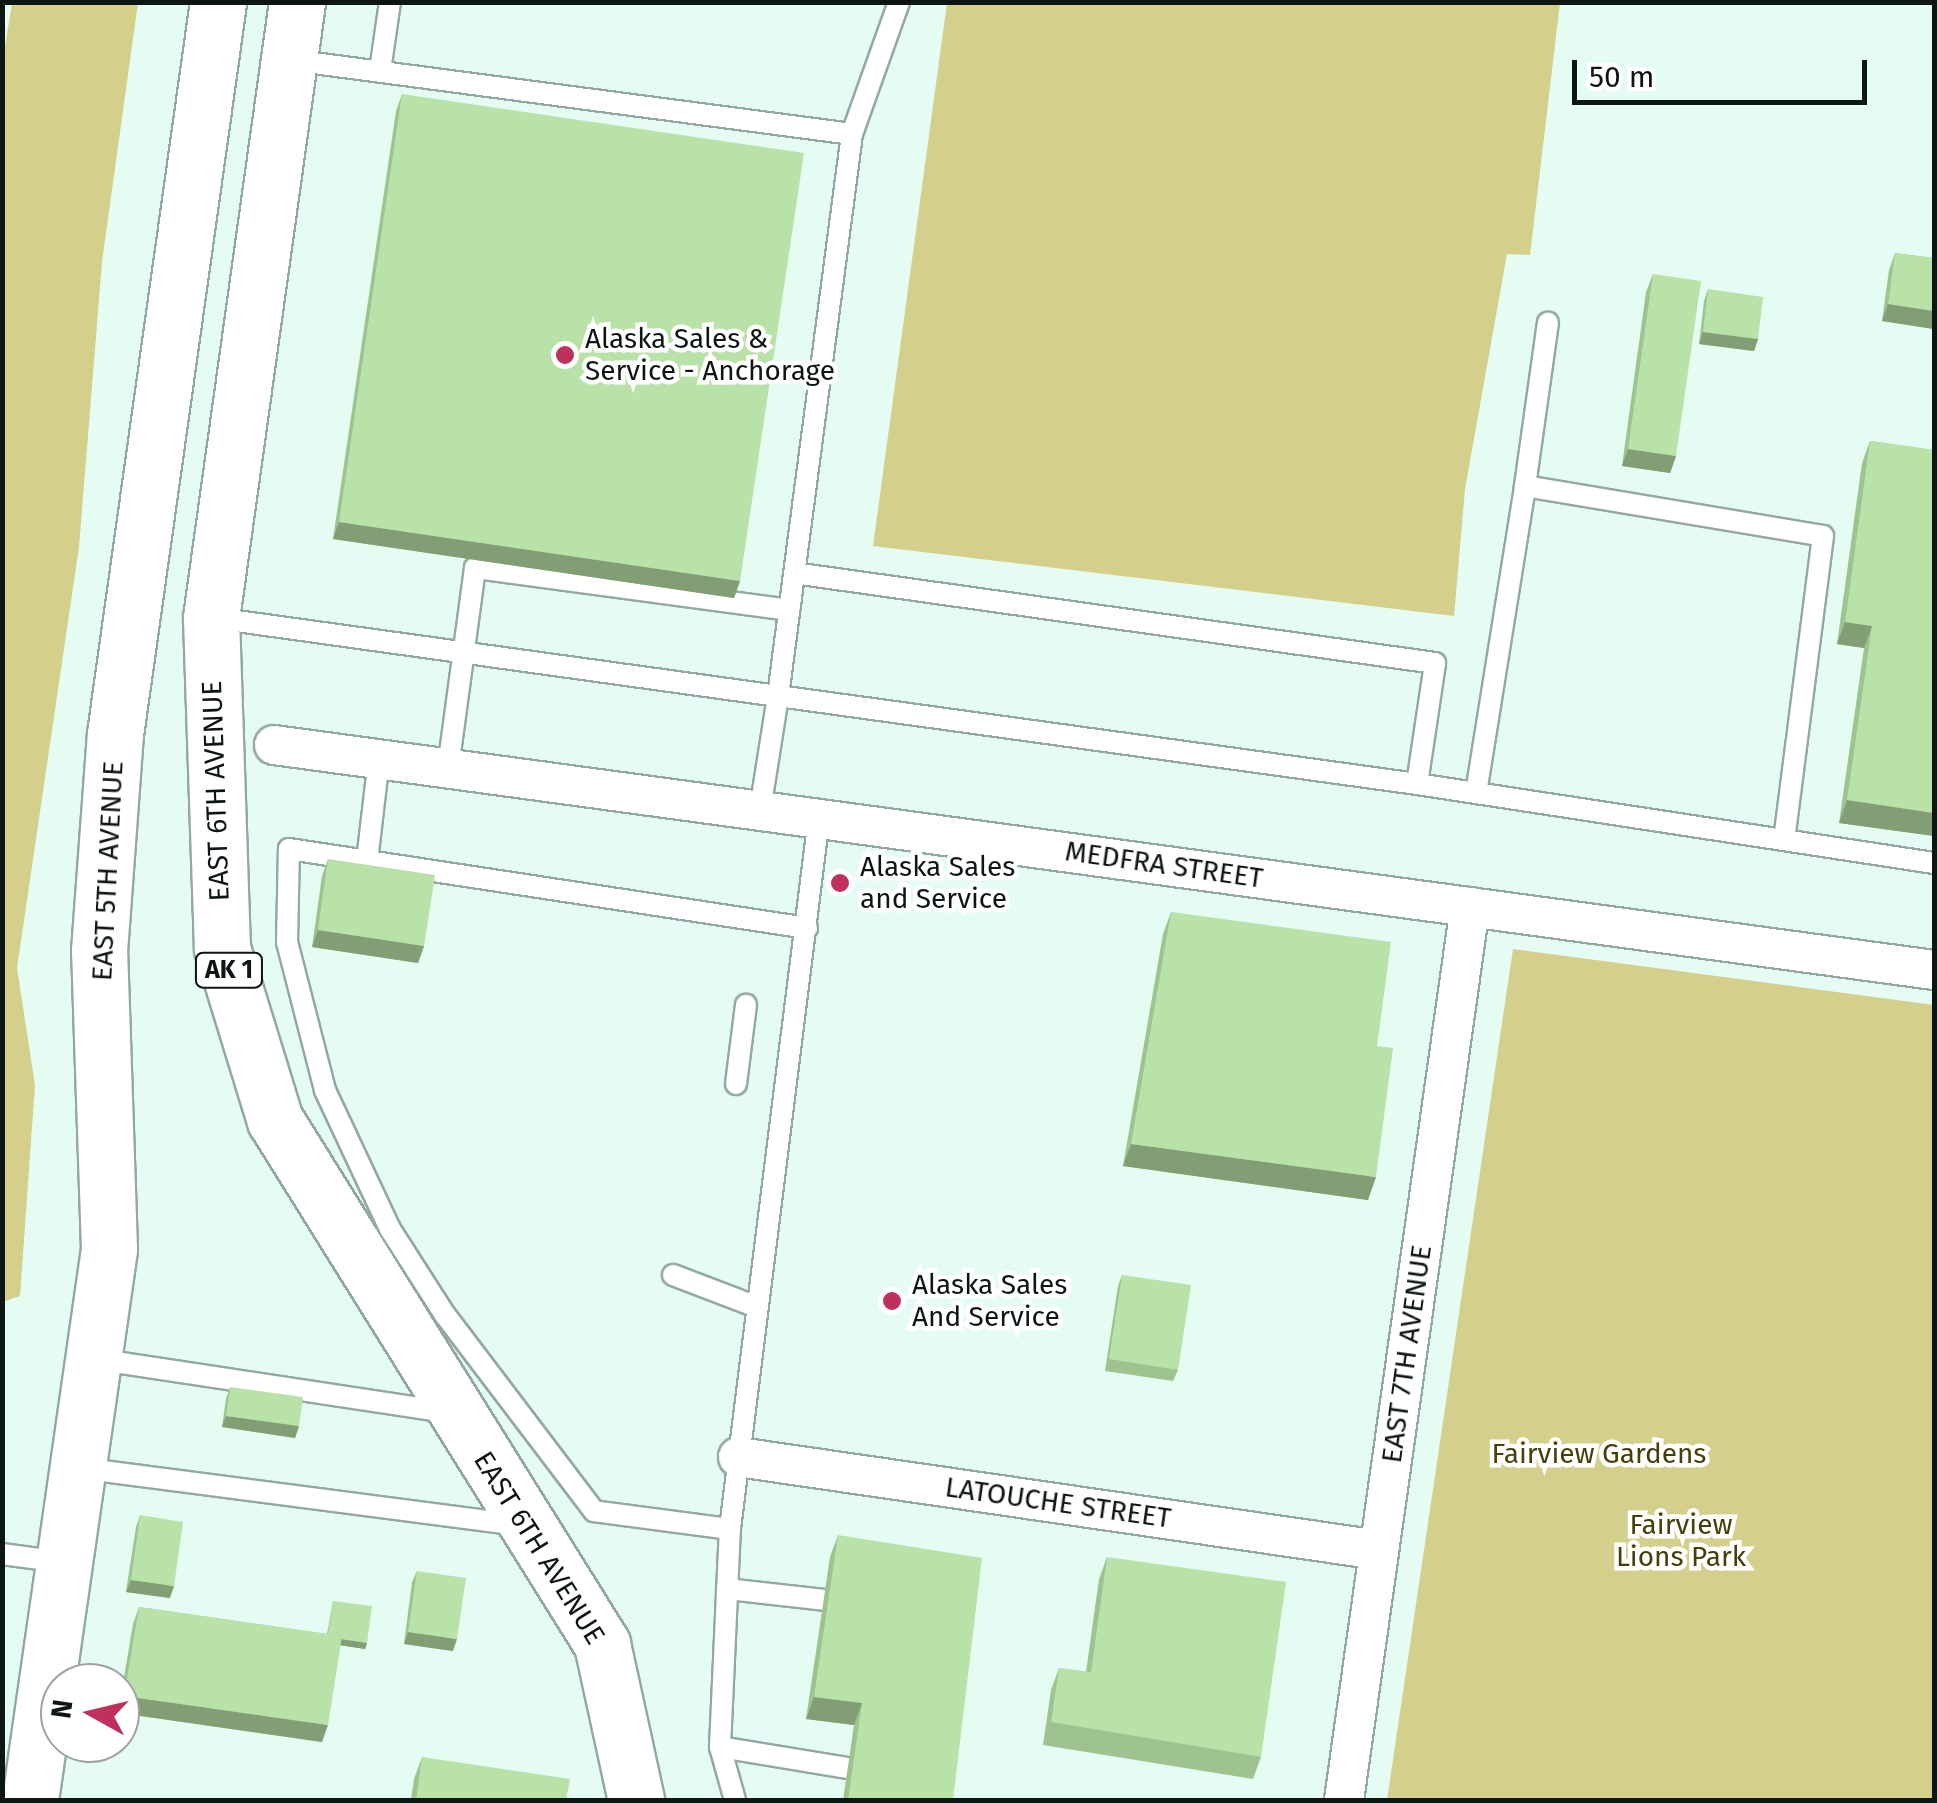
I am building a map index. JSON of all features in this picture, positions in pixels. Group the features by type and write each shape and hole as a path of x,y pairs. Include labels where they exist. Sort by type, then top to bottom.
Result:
{"highway":[{"name":"EAST 5TH AVENUE","path":"30,1800 109,1250 99,951 115,734 218,2"},
{"name":"EAST 6TH AVENUE","path":"292,35 211,618 222,948 275,1120 452,1412 602,1644 636,1800"}],"street":[{"name":"MEDFRA STREET","path":"274,745 1934,970"},
{"name":"EAST 7TH AVENUE","path":"1344,1800 1470,907"},
{"name":"LATOUCHE STREET","path":"738,1457 1379,1550"}],"lane":[{"path":"380,71 390,2"},
{"path":"760,810 852,134 899,2"},
{"path":"292,35 380,71 852,134"},
{"path":"1476,793 1548,323"},
{"path":"1525,486 1824,536 1784,840"},
{"path":"448,768 475,568 789,610"},
{"path":"794,573 1435,663 1417,784"},
{"path":"211,618 1417,784 1934,863"},
{"path":"368,861 379,759"},
{"path":"735,1800 720,1748 730,1529 819,818"},
{"path":"730,1529 594,1511 445,1315 390,1229 325,1090 287,942 289,849 807,928"},
{"path":"736,1084 746,1005"},
{"path":"673,1274 757,1306"},
{"path":"93,1359 452,1412"},
{"path":"78,1468 527,1526"},
{"path":"2,1554 64,1562"},
{"path":"726,1589 876,1606"},
{"path":"720,1748 886,1774"}],"green space":[{"path":"12,3 138,3 102,262 79,547 17,968 35,1085 20,1296 3,1302 2,65"},
{"path":"947,3 1560,3 1530,255 1507,254 1465,489 1454,616 873,546"},
{"name":"Fairview Lions Park","path":"1513,949 1934,1005 1934,1800 1387,1800"}],"building":[{"name":"Alaska Sales & Service - Anchorage","path":"402,94 804,153 740,581 339,522"},
{"path":"1895,253 1934,258 1934,311 1888,304"},
{"path":"1653,274 1701,281 1676,456 1628,449"},
{"path":"1708,289 1763,297 1758,339 1703,332"},
{"path":"1870,441 1934,450 1934,813 1847,800 1872,626 1845,622"},
{"path":"328,859 435,875 424,946 318,930"},
{"path":"1171,912 1391,942 1377,1046 1393,1048 1376,1177 1131,1144"},
{"path":"1122,1275 1191,1285 1178,1370 1109,1359"},
{"path":"230,1387 303,1397 299,1426 226,1416"},
{"path":"140,1515 183,1522 174,1586 131,1580"},
{"path":"838,1535 982,1558 953,1800 848,1800 862,1703 814,1697"},
{"path":"1107,1557 1286,1582 1261,1757 1051,1722 1059,1668 1091,1672"},
{"path":"417,1571 466,1578 457,1639 408,1632"},
{"path":"333,1601 372,1606 367,1643 328,1634"},
{"path":"139,1607 342,1636 328,1725 140,1698 140,1663 130,1663"},
{"path":"422,1757 570,1779 566,1800 416,1800"}],"place":[{"name":"Alaska Sales & Service - Anchorage","path":"565,355"},
{"name":"Alaska Sales and Service","path":"840,883"},
{"name":"Alaska Sales And Service","path":"892,1301"}],"park label":[{"name":"Fairview Gardens","path":"1599,1454"}]}
